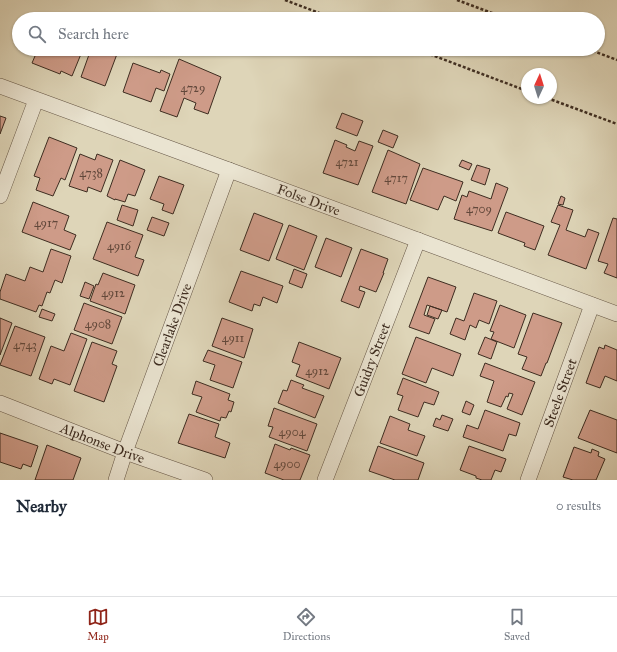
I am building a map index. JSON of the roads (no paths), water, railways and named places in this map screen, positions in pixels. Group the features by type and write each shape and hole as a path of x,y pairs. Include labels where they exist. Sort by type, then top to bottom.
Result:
{"street":[{"name":"Folse Drive","path":"0,86 617,314"},
{"path":"0,196 36,100"},
{"name":"Clearlake Drive","path":"116,480 125,452 230,170"},
{"name":"Guidry Street","path":"325,480 418,240"},
{"name":"Steele Street","path":"528,480 592,305"},
{"name":"Alphonse Drive","path":"0,403 125,452 205,480"}]}
